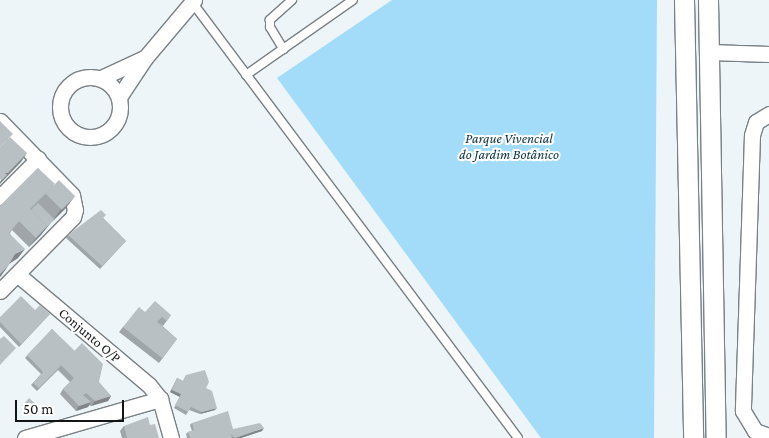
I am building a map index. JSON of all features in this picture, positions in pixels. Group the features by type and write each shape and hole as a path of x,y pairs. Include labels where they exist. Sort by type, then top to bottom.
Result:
{"street":[{"path":"684,0 693,438"},
{"path":"708,0 716,438"},
{"path":"119,97 145,58 193,1"},
{"path":"709,52 769,54"},
{"path":"102,78 112,86 119,97 119,117 106,133 86,137 68,128 60,109 65,89 81,77 102,78 145,58"},
{"path":"769,114 756,122 752,135 743,411 755,431 769,436"},
{"path":"0,121 72,195 75,210 73,217 0,291"},
{"path":"0,197 38,159"},
{"name":"Conjunto O/P","path":"17,274 133,371 160,399"},
{"path":"25,438 160,399 171,438"}],"lane":[{"path":"283,49 270,27 270,20 292,0"},
{"path":"246,75 354,0"},
{"path":"193,1 246,75 518,438"}],"green space":[{"name":"Parque Vivencial do Jardim Botânico","path":"392,0 657,0 654,438 541,438 277,78"}],"building":[{"path":"0,121 13,134 0,147"},
{"path":"10,137 27,153 8,173 5,173 7,175 2,180 0,179 0,147"},
{"path":"38,168 55,184 30,209 47,226 36,238 19,221 9,233 25,249 15,254 8,266 0,274 0,206"},
{"path":"59,180 75,196 62,210 46,193"},
{"path":"38,203 54,219 47,226 31,210"},
{"path":"101,210 106,215 103,218 126,241 102,266 68,235"},
{"path":"21,296 35,310 40,305 50,314 21,344 0,322 0,317"},
{"path":"155,301 171,315 167,321 162,317 157,322 177,339 162,358 123,327 139,307 145,312"},
{"path":"52,329 75,351 39,388 33,383 43,372 27,355"},
{"path":"4,336 16,348 0,365 0,339"},
{"path":"82,343 103,364 99,382 111,396 95,401 86,393 83,395 91,402 79,406 63,389 74,378 61,365"},
{"path":"205,370 209,382 206,388 212,391 217,408 202,412 191,407 188,412 175,405 181,394 172,390 177,378 183,381 186,375"},
{"path":"29,398 39,407 34,412 24,404"},
{"path":"228,411 233,429 260,423 264,428 235,438 231,434 232,438 190,438 188,432 194,430 192,423"},
{"path":"148,417 150,425 155,424 159,438 127,438 124,426"}]}
